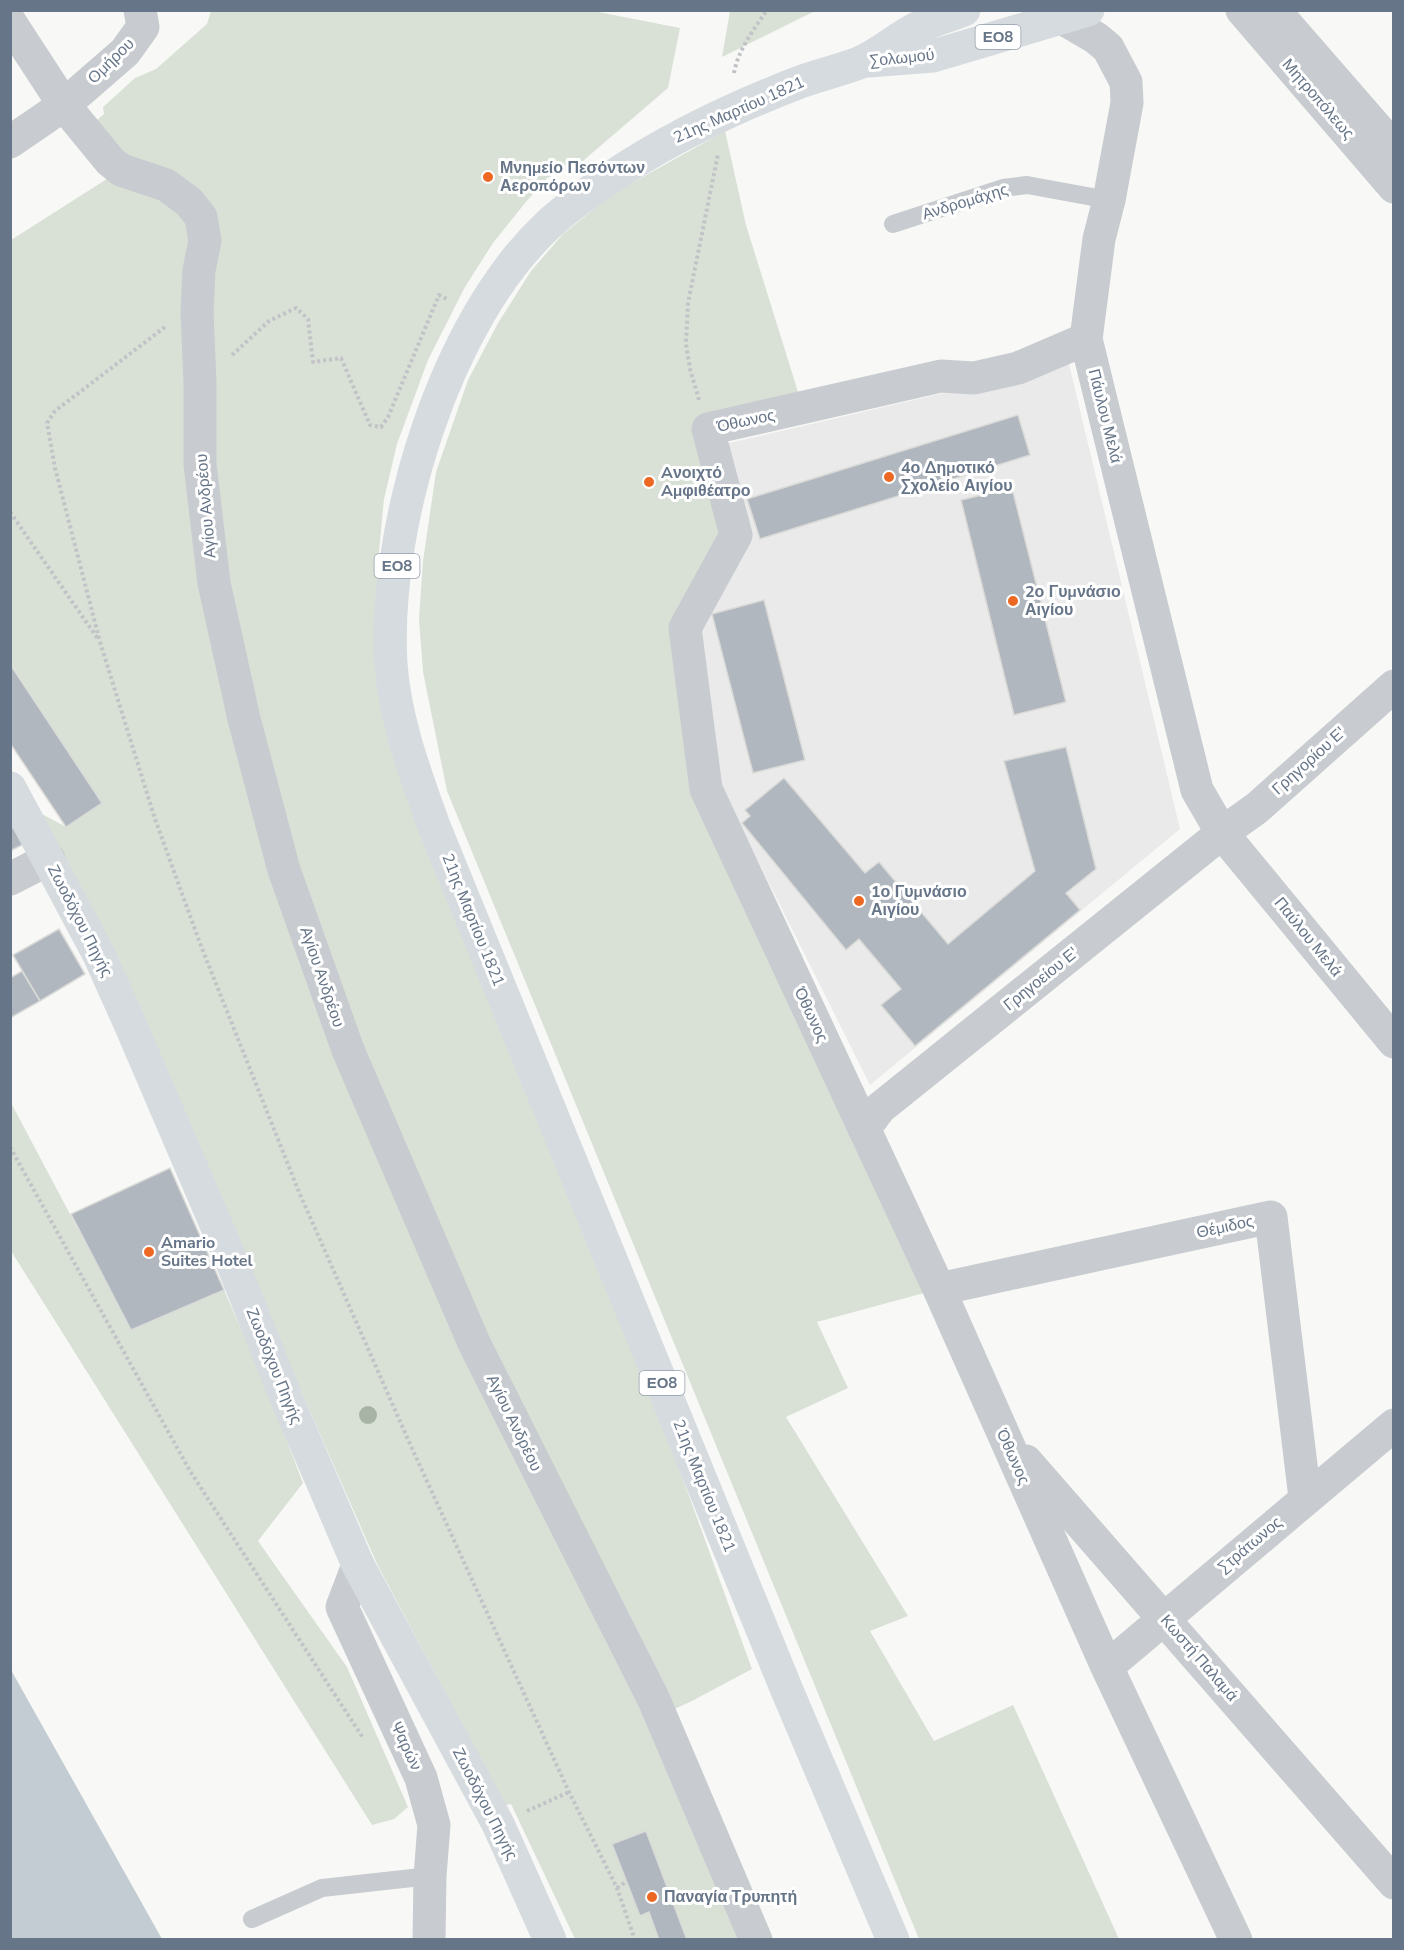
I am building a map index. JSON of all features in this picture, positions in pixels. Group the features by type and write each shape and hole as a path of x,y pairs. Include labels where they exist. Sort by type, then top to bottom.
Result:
{"main road":[{"name":"Σολωμού","path":"861,62 917,28 964,10"},
{"name":"Σολωμού","path":"861,62 933,56 1075,14"},
{"name":"21ης Μαρτίου 1821","path":"861,62 802,81 715,117 645,154 568,208 547,226 516,260 479,314 446,383 416,465 398,555 391,662 397,706 409,756 434,826 786,1688 893,1940"},
{"name":"Ζωοδόχου Πηγής","path":"10,788 99,955 130,1024 358,1565 498,1824 550,1940"}],"street":[{"name":"Ομήρου","path":"10,142 64,105 125,52 143,27 140,10"},
{"name":"Μητροπόλεως","path":"1242,10 1394,187"},
{"name":"Μητροπόλεως","path":"1274,10 1394,148"},
{"name":"Πάυλου Μελά","path":"1075,14 1108,48 1126,82 1127,103 1109,200 1099,239 1086,339 1197,790 1222,833"},
{"name":"Αγίου Ανδρέου","path":"10,22 64,105 116,165 122,170 166,185 189,202 201,217 205,241 199,270 197,312 200,464 214,583 244,719 284,870 348,1050 474,1343 654,1700 756,1940"},
{"name":"Όθωνος","path":"1086,339 1018,368 974,378 941,375 708,429 736,535 685,628 706,789 939,1289 1107,1667 1236,1940"},
{"name":"Γρηγορίου Ε'","path":"1222,833 1257,808 1394,686"},
{"name":"Παύλου Μελά","path":"1222,833 1394,1042"},
{"name":"Γρηγοείου Ε'","path":"864,1129 880,1108 1222,833"},
{"path":"10,879 49,859"},
{"name":"Θέμιδος","path":"939,1289 1271,1217 1305,1498"},
{"name":"Στράτωνος","path":"1107,1667 1394,1425"},
{"name":"Κωστή Παλαμά","path":"1003,1435 1394,1883"},
{"name":"Ψαρών","path":"358,1565 342,1607 421,1778 434,1825 429,1940"}],"lane":[{"name":"Ανδρομάχης","path":"893,224 1003,188 1028,185 1109,200"},
{"path":"252,1919 322,1888 430,1876"}],"path":[{"path":"269,321 296,308 308,319 313,362 341,358 370,425 381,427 388,417 439,295"},
{"path":"688,303 686,344 690,369 708,429"},
{"path":"167,321 165,328 56,411 47,423 55,468 100,642 155,819 298,1192 569,1792 617,1888 635,1940"},
{"path":"10,512 100,642"},
{"path":"10,1147 190,1471 363,1738"},
{"path":"498,1824 569,1792"},
{"path":"617,1888 627,1881"}],"shaded area":[{"path":"588,10 680,28 668,88 577,166 547,178 493,243 465,287 428,360 397,444 384,499 377,572 382,686 480,921 752,1669 648,1721 744,1939 575,1939 511,1804 505,1805 377,1564 302,1393 20,802 66,827 102,803 11,664 11,240 121,170 84,131 104,114 103,107 135,78 156,69 207,24 211,11"},
{"path":"730,10 815,11 722,57"},
{"path":"725,131 746,225 803,408 709,429 736,535 685,628 706,789 939,1289 817,1322 848,1388 786,1417 908,1616 870,1631 934,1741 1013,1705 1119,1939 919,1939 447,791 423,672 419,619 423,561 436,472 468,380 498,323 531,271 563,234 614,193"},
{"path":"1069,364 1180,829 870,1085 719,783 701,631 725,444"},
{"path":"10,1101 131,1329 224,1290 267,1389 303,1483 258,1541 347,1667 408,1807 394,1819 372,1825 11,1251"},
{"path":"11,1670 162,1939 11,1939"}],"building":[{"name":"4ο Δημοτικό Σχολείο Αιγίου","path":"1018,415 1030,455 760,539 747,499"},
{"name":"2ο Γυμνάσιο Αιγίου","path":"1012,488 1066,702 1014,715 961,500"},
{"path":"764,600 805,760 753,773 712,614"},
{"path":"10,664 102,803 66,827 10,743"},
{"name":"1ο Γυμνάσιο Αιγίου","path":"1066,747 1096,869 1066,893 1080,910 915,1046 881,1005 901,989 859,939 846,950 742,823 750,816 745,810 784,778 865,873 879,862 948,944 1035,871 1004,761"},
{"path":"10,823 24,844 10,851"},
{"path":"59,929 85,974 40,1001 13,955"},
{"path":"22,971 40,1001 10,1018 10,978"},
{"name":"Amario Suites Hotel","path":"170,1168 224,1290 131,1330 71,1214"},
{"name":"Παναγία Τρυπητή","path":"646,1831 687,1940 659,1940 649,1912 640,1916 612,1844"}],"place":[{"name":"Μνημείο Πεσόντων Αεροπόρων","path":"488,177"},
{"name":"4ο Δημοτικό Σχολείο Αιγίου","path":"889,477"},
{"name":"Aνοιχτό Aμφιθέατρο","path":"649,482"},
{"name":"2ο Γυμνάσιο Αιγίου","path":"1013,601"},
{"name":"1ο Γυμνάσιο Αιγίου","path":"859,901"},
{"name":"Amario Suites Hotel","path":"149,1252"},
{"name":"Παναγία Τρυπητή","path":"652,1897"}]}
